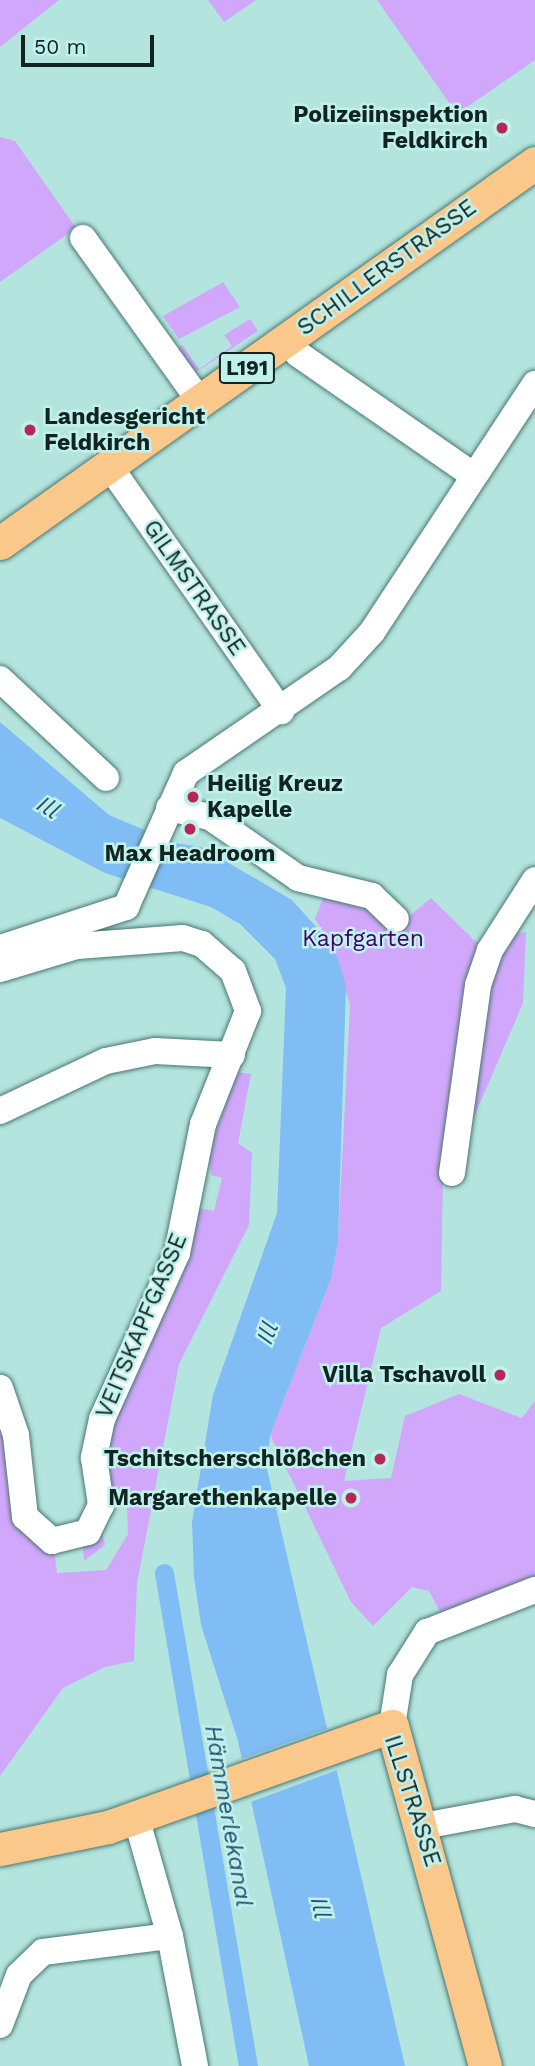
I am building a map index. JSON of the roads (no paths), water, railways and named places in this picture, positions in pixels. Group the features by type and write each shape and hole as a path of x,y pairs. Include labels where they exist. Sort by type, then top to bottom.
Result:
{"main road":[{"name":"SCHILLERSTRASSE","path":"0,543 535,163"},
{"name":"ILLSTRASSE","path":"0,1849 70,1838 392,1726 423,1826 485,2066"}],"street":[{"path":"83,239 199,400"},
{"path":"289,339 298,354 473,475"},
{"path":"0,948 131,901 162,834 169,808 193,767 281,711 339,668 372,632 535,384"},
{"name":"GILMSTRASSE","path":"108,464 281,711"},
{"path":"0,679 106,778"},
{"path":"169,808 210,817 298,878 372,896 396,919"},
{"path":"452,1173 478,985 490,950 535,880"},
{"name":"VEITSKAPFGASSE","path":"0,969 126,939 165,936 202,944 233,971 247,999 245,1029 203,1124 177,1253 102,1419 94,1458 98,1517 88,1532 64,1540 41,1537 25,1517 16,1436 0,1388"},
{"path":"0,1111 106,1061 155,1051 232,1055"},
{"path":"392,1726 400,1675 427,1632 535,1590"},
{"path":"423,1826 515,1809 535,1814"},
{"path":"136,1817 170,1936 195,2066"},
{"path":"0,2025 19,1975 43,1952 170,1936"}],"water":[{"name":"Ill","path":"0,722 109,815 175,843 201,847 292,900 334,947 346,986 338,1242 331,1279 270,1435 267,1469 405,2066 309,2066 238,1741 201,1625 194,1577 192,1522 213,1395 277,1213 286,988 275,959 240,924 211,907 105,873 0,818"}],"waterway":[{"name":"Hämmerlekanal","path":"164,1573 248,2066"}],"place":[{"name":"Polizeiinspektion Feldkirch","path":"502,128"},
{"name":"Landesgericht Feldkirch","path":"30,430"},
{"name":"Heilig Kreuz Kapelle","path":"193,797"},
{"name":"Max Headroom","path":"190,829"},
{"name":"Villa Tschavoll","path":"500,1375"},
{"name":"Tschitscherschlößchen","path":"380,1459"},
{"name":"Margarethenkapelle","path":"351,1498"}],"park label":[{"name":"Kapfgarten","path":"363,939"}]}
